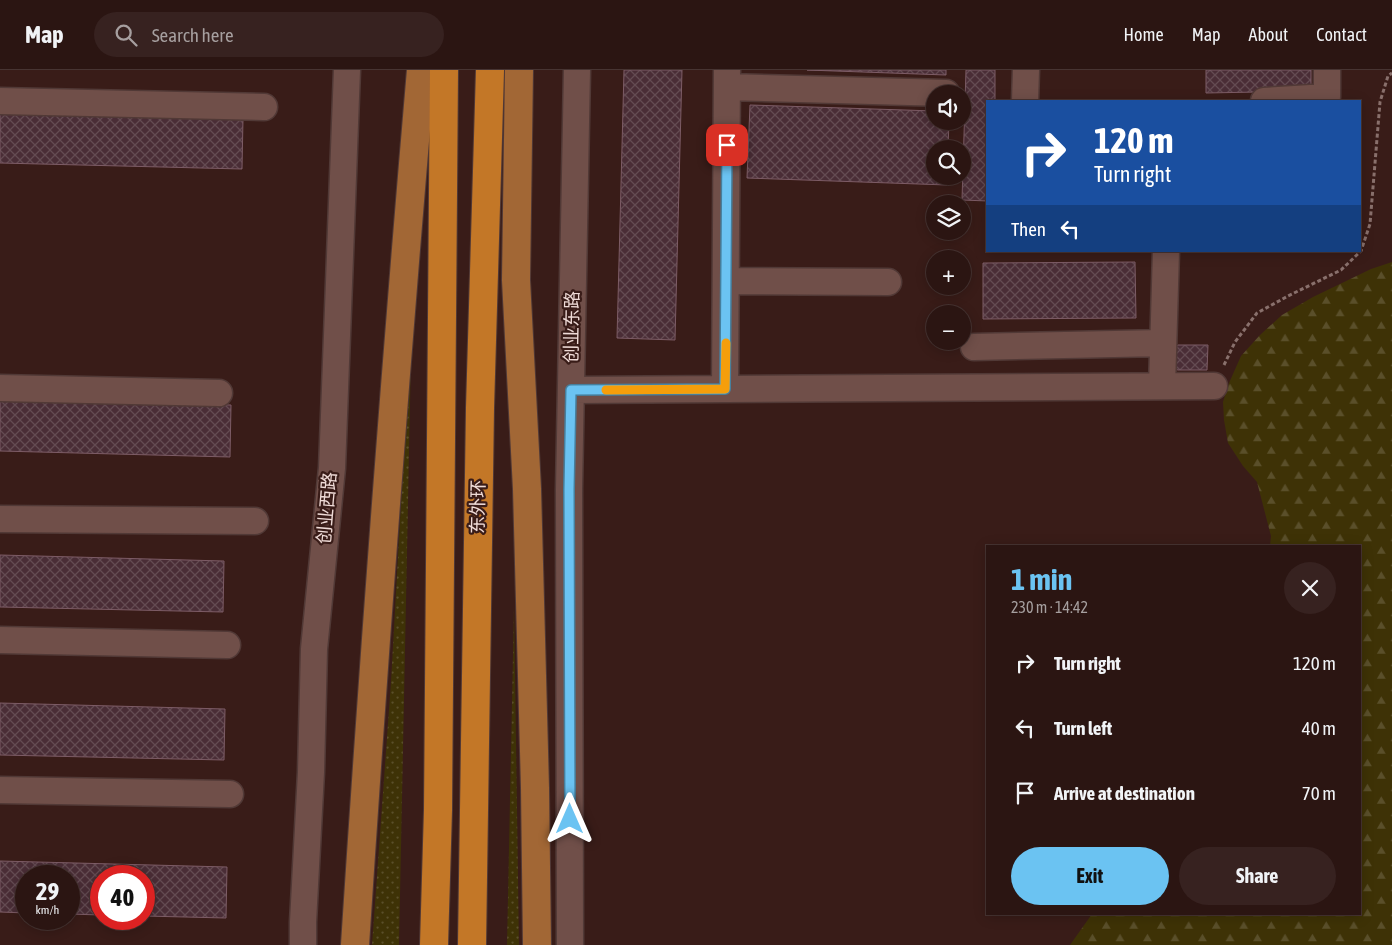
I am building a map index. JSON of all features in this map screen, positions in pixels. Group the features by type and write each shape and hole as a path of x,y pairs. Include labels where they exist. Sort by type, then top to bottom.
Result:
{"highway":[{"path":"434,945 438,790 444,70"},
{"name":"东外环","path":"472,945 480,408 490,70"}],"main road":[{"path":"355,945 401,297 421,70"},
{"path":"519,70 516,280 527,489 537,945"}],"street":[{"name":"创业西路","path":"303,945 314,649 332,468 347,70"},
{"name":"创业东路","path":"570,945 569,489 577,70"},
{"path":"1025,100 1026,70"},
{"path":"1280,100 1327,97 1327,70"},
{"path":"725,389 727,78 926,92"},
{"path":"0,101 264,107"},
{"path":"1162,386 1166,252"},
{"path":"726,280 888,282"},
{"path":"974,348 1163,343"},
{"path":"571,390 1214,386"},
{"path":"0,388 219,393"},
{"path":"0,519 255,521"},
{"path":"0,640 227,645"},
{"path":"0,790 230,794"}],"path":[{"path":"1361,251 1370,224 1380,102 1388,76 1392,73"},
{"path":"1214,386 1235,342 1257,314 1288,296 1341,270 1360,252"}],"green space":[{"path":"1392,262 1392,945 1070,945 1091,915 1361,915 1361,545 1270,545 1271,536 1257,482 1243,466 1228,443 1223,402 1241,356 1282,315 1313,297 1371,269"},
{"path":"412,306 399,945 372,945 391,682"},
{"path":"514,606 519,945 507,945"}],"building":[{"path":"624,70 682,70 675,340 617,338"},
{"path":"807,70 946,70 946,75"},
{"path":"966,70 995,70 995,100 986,100 986,201 971,200 971,195 962,195 962,185 971,185 971,140 964,140 964,130 971,130 971,85 966,85"},
{"path":"1206,70 1311,70 1311,91 1206,93"},
{"path":"750,105 926,111 926,130 949,130 948,140 926,140 926,184 747,178"},
{"path":"0,112 243,118 242,169 0,163"},
{"path":"1135,262 1136,318 983,319 983,263"},
{"path":"1178,345 1208,345 1207,370 1174,369 1175,347"},
{"path":"0,400 231,405 230,457 0,451"},
{"path":"0,555 224,561 223,612 0,607"},
{"path":"0,703 225,709 224,760 0,755"},
{"path":"0,861 151,865 90,865 90,915 80,914 80,865 15,865 15,913 0,912"},
{"path":"155,865 227,867 226,918 155,916"}],"slow traffic":[{"path":"606,390 725,389 726,343"}],"route":[{"path":"570,819 569,489 571,390 725,389 727,145"}]}
